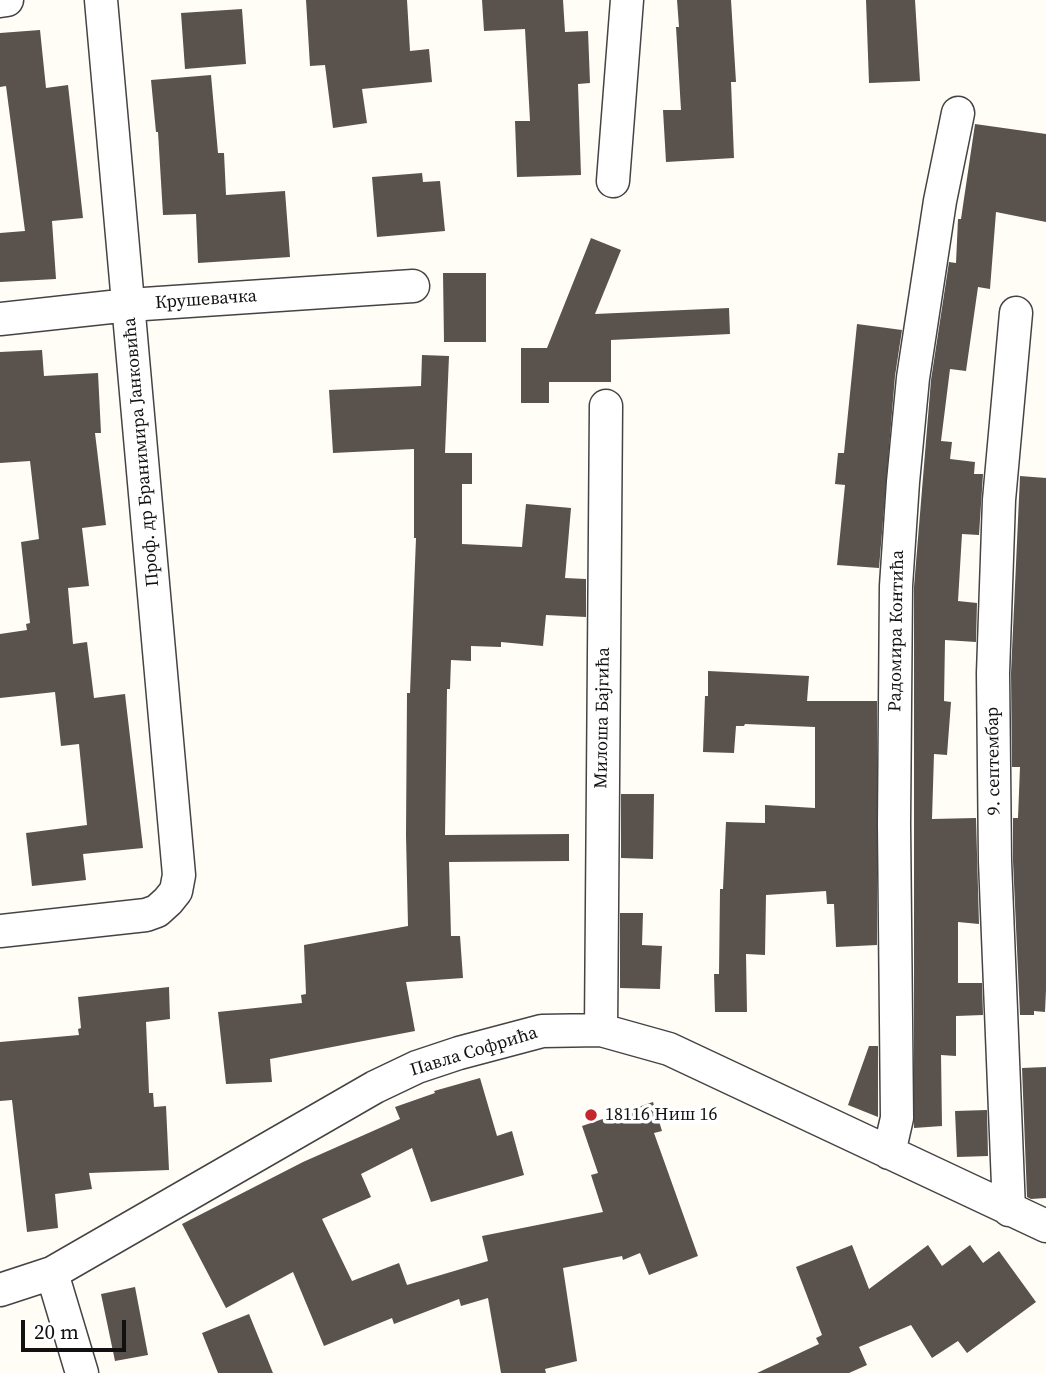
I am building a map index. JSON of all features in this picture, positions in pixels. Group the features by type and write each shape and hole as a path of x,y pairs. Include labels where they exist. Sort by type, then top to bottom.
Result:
{"street":[{"path":"0,1 6,0"},
{"name":"Проф. др Бранимира Јанковића","path":"0,931 146,915 157,911 168,901 176,891 179,875 101,0"},
{"path":"613,181 627,0"},
{"name":"Радомира Контића","path":"889,1153 897,1118 894,824 896,586 913,379 938,213 957,113"},
{"name":"Крушевачка","path":"0,319 129,305 412,286"},
{"name":"9. септембар","path":"1009,1210 995,861 993,673 999,500 1016,313"},
{"name":"Милоша Бајгића","path":"601,1030 606,406"},
{"name":"Павла Софрића","path":"0,1290 52,1273 374,1087 459,1053 542,1031 601,1030 669,1049 1046,1226"},
{"path":"52,1273 82,1373"}],"building":[{"path":"306,0 407,0 410,51 429,49 432,82 362,89 367,123 333,128 325,65 310,66"},
{"path":"482,0 563,0 565,32 588,31 590,83 578,84 581,175 517,177 515,121 530,121 525,29 484,31"},
{"path":"677,0 731,0 736,82 731,82 734,158 666,162 663,110 681,110"},
{"path":"866,0 915,0 920,81 869,83"},
{"path":"242,9 246,64 185,69 181,13"},
{"path":"40,30 46,88 68,85 83,218 52,221 56,279 0,282 0,233 25,231 6,86 0,87 0,33"},
{"path":"211,75 218,153 224,153 226,195 285,191 290,257 198,263 196,214 163,215 158,132 151,80"},
{"path":"975,124 1046,134 1046,222 996,212 990,289 978,287 966,371 950,369 941,441 952,442 950,459 975,462 974,474 983,474 979,535 962,534 958,601 977,603 976,642 945,640 944,701 951,702 947,755 934,754 932,819 976,818 979,924 958,922 958,983 982,983 983,1015 956,1016 956,1056 941,1055 942,1126 914,1128 914,587 931,380 949,262 956,263 958,219 961,219"},
{"path":"422,173 423,182 440,181 445,231 377,237 372,177"},
{"path":"591,238 621,250 595,314 729,308 730,334 611,340 611,382 549,382 549,403 521,403 521,348 547,348"},
{"path":"443,273 486,273 486,342 444,342"},
{"path":"857,324 902,330 895,376 879,568 837,565 845,485 835,484 838,453 844,453"},
{"path":"42,350 44,376 98,373 101,433 95,433 106,525 82,528 89,586 68,588 73,644 87,642 94,698 125,694 143,848 83,854 86,880 32,886 26,833 87,825 79,744 61,746 55,692 0,698 0,634 27,630 26,624 30,623 21,542 39,539 30,461 0,463 0,352"},
{"path":"422,355 449,356 445,453 472,453 472,484 462,484 462,544 522,547 526,504 571,508 565,578 586,579 586,617 546,615 543,646 501,642 501,647 471,646 471,661 451,660 450,689 447,689 445,835 569,834 569,861 449,862 451,936 460,936 463,978 406,982 415,1031 270,1059 272,1082 226,1084 218,1012 302,1003 301,995 306,994 304,945 408,926 407,693 410,693 416,538 414,449 333,453 329,390 421,386"},
{"path":"1020,476 1046,478 1046,990 1045,1012 1034,1011 1034,1015 1020,1015 1013,861 1013,818 1018,818 1020,767 1012,767 1011,673"},
{"path":"708,671 809,676 807,701 877,701 877,945 836,947 834,904 827,904 826,891 766,895 765,955 746,954 747,1012 715,1012 714,974 719,974 720,889 723,889 726,822 765,823 765,805 815,808 815,727 745,724 736,726 734,753 703,752"},
{"path":"621,794 654,794 653,859 621,858"},
{"path":"620,913 643,913 642,945 662,946 660,989 620,988"},
{"path":"169,987 170,1019 146,1022 149,1093 153,1093 154,1107 166,1106 169,1170 89,1173 92,1189 55,1194 58,1228 27,1232 12,1100 0,1101 0,1042 79,1035 78,1029 81,1028 78,997"},
{"path":"869,1046 878,1046 878,1117 848,1105"},
{"path":"1046,1067 1046,1198 1031,1199 1027,1197 1022,1068"},
{"path":"480,1078 497,1136 512,1131 524,1175 431,1202 412,1148 361,1174 371,1197 322,1219 352,1281 399,1263 407,1285 488,1261 482,1236 603,1212 591,1175 598,1173 582,1126 653,1102 662,1131 654,1133 698,1256 649,1275 640,1253 623,1260 622,1256 563,1268 577,1361 545,1369 546,1373 501,1373 488,1298 461,1306 459,1299 394,1324 392,1318 324,1346 293,1272 226,1308 182,1224 303,1162 400,1119 395,1107 435,1093 434,1091"},
{"path":"987,1110 988,1156 957,1157 955,1111"},
{"path":"852,1245 869,1289 928,1245 942,1266 970,1245 983,1263 999,1251 1036,1302 967,1353 958,1341 932,1358 911,1325 859,1347 867,1365 849,1373 757,1373 819,1344 816,1338 822,1335 796,1267"},
{"path":"135,1287 148,1355 115,1361 101,1294"},
{"path":"249,1314 273,1373 218,1373 202,1333"}],"place":[{"name":"18116 Ниш 16","path":"591,1115"}]}
